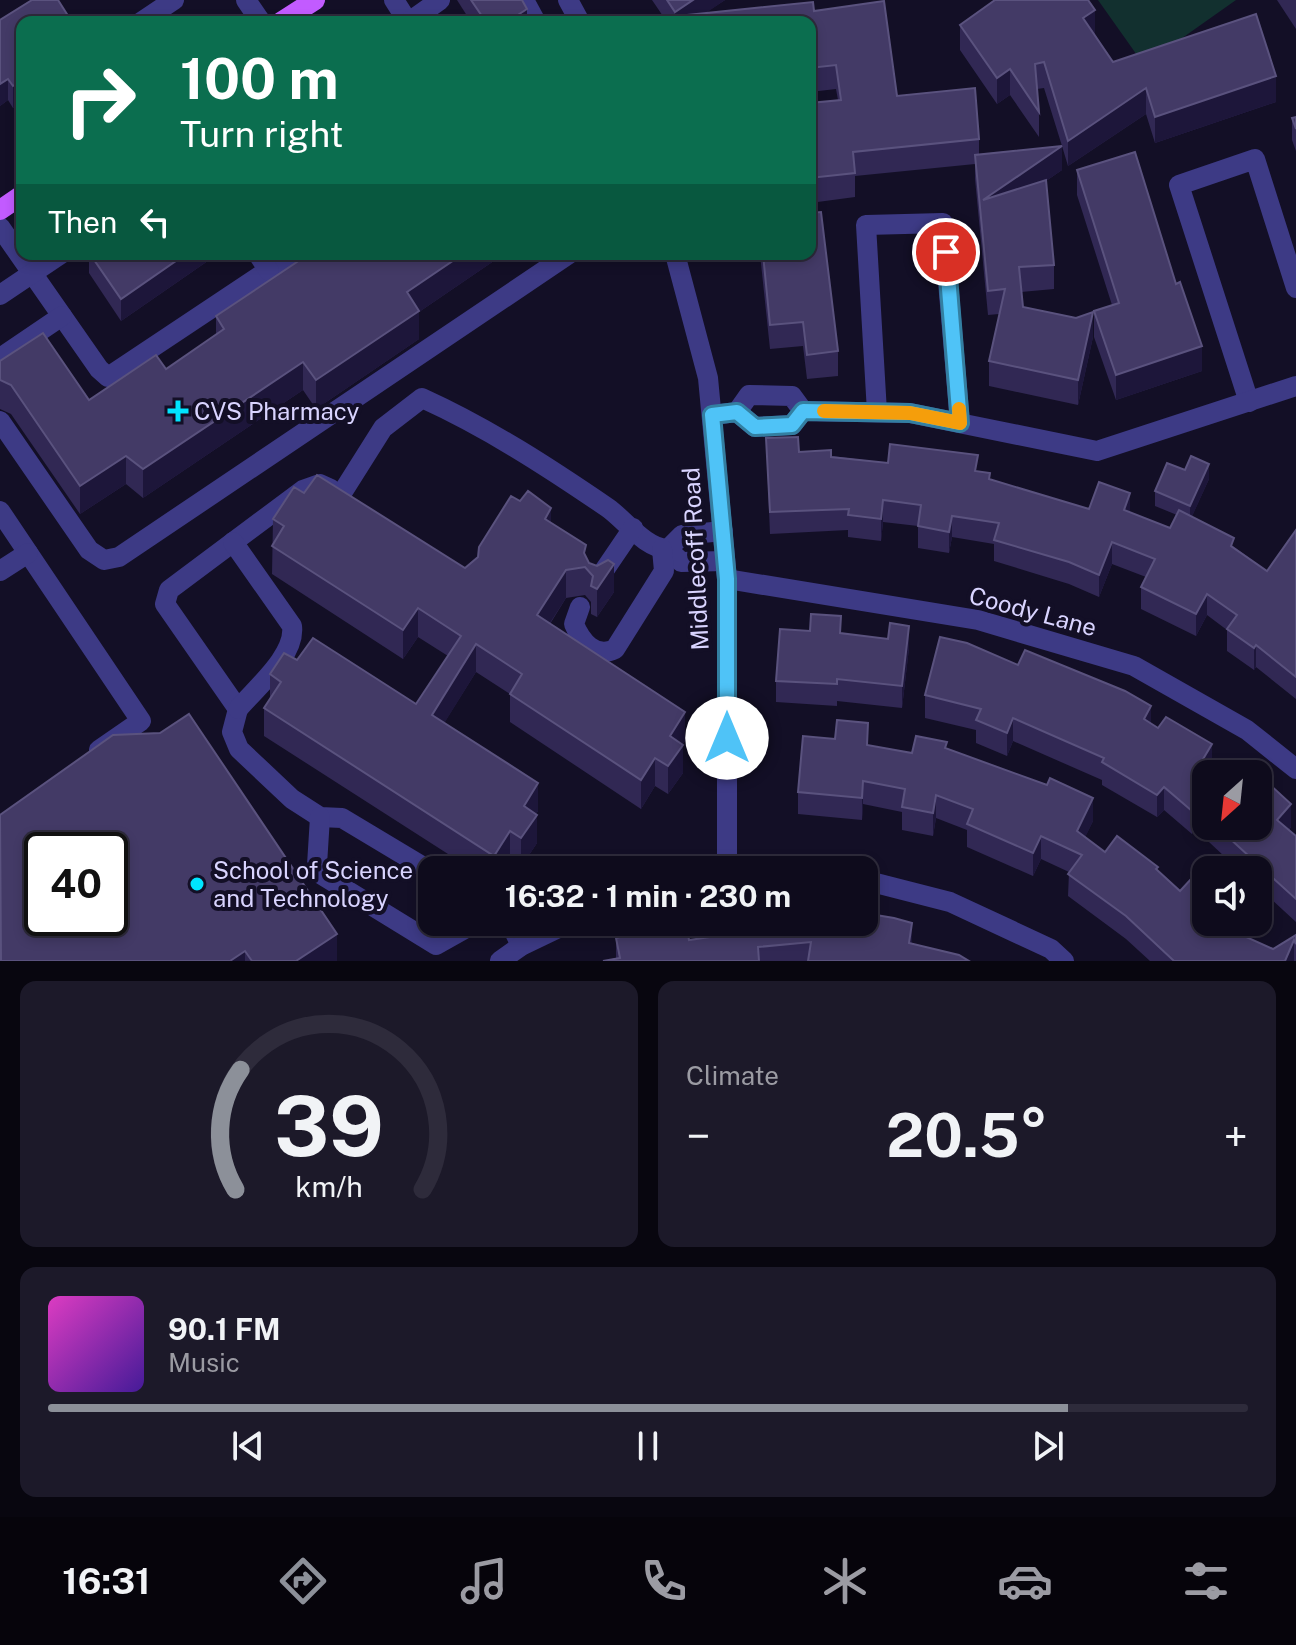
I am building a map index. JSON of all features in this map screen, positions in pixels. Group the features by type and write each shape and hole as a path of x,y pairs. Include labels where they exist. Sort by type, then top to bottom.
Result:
{"main road":[{"path":"290,16 315,0"}],"street":[{"path":"150,16 174,0"},
{"path":"417,16 440,0"},
{"path":"1249,402 1179,185 1255,159 1296,288"},
{"path":"877,412 866,225 943,223 960,423"},
{"path":"0,227 16,250"},
{"path":"23,260 99,369 108,377 118,374 263,262"},
{"path":"0,295 52,260"},
{"path":"0,421 89,550 104,560 119,557 560,260"},
{"name":"Middlecoff Road","path":"677,260 708,378 726,570 719,856"},
{"path":"0,358 62,316"},
{"path":"803,411 910,413 1097,451 1296,386"},
{"path":"737,412 749,395 792,396 803,411"},
{"name":"Coody Lane","path":"233,542 303,490 320,484 348,497 383,428 422,398 484,427 681,562 978,620 1134,666 1247,730 1296,769"},
{"path":"712,415 737,412 755,427 792,425 803,411"},
{"path":"0,511 141,721 80,763"},
{"path":"597,581 633,528"},
{"path":"580,607 574,624 582,641 598,652 607,653 615,649 664,571 665,549 682,535 723,531"},
{"path":"238,709 165,604 164,597 233,542 292,626 294,637 238,709 232,732 239,749 292,799 320,817 342,818 418,864"},
{"path":"0,571 28,553"},
{"path":"320,817 317,865 322,875 418,934"},
{"path":"878,884 950,902 1051,949 1064,961"},
{"path":"421,936 436,945 452,936"},
{"path":"516,936 521,946"},
{"path":"500,961 542,936"}],"green space":[{"path":"1098,0 1236,0 1144,65"}],"building":[{"path":"32,0 58,0 68,16 16,16 16,84 13,86 8,79 0,84 0,20"},
{"path":"471,0 522,0 527,9 516,16 482,16"},
{"path":"667,0 693,0 675,12"},
{"path":"995,0 1088,0 1095,10 1083,18 1113,62 1256,14 1276,76 1155,117 1146,88 1068,141 1044,62 1035,64 1039,112 1010,69 997,78 960,25"},
{"path":"884,1 897,96 975,88 979,139 853,152 855,173 816,177 816,102 841,100 836,65 816,67 816,16 688,15 813,2 814,11"},
{"path":"1062,146 983,200 1046,180 1054,265 1019,267 1023,307 1076,318 1093,312 1078,380 989,361 1005,289 988,291 975,155"},
{"path":"1135,152 1176,284 1180,282 1202,346 1116,375 1094,311 1119,303 1077,170"},
{"path":"816,212 821,212 838,351 807,355 803,322 770,325 764,260 816,260"},
{"path":"94,260 177,260 121,299"},
{"path":"300,260 454,260 407,292 419,311 316,380 303,362 143,469 126,456 80,486 11,385 0,380 0,361 43,333 89,400 156,355 166,369 224,329 216,316"},
{"path":"798,437 799,452 831,450 831,457 888,463 890,444 978,455 975,471 990,473 989,479 1089,509 1099,482 1130,493 1124,510 1170,528 1179,510 1234,538 1231,546 1267,571 1296,530 1296,677 1256,645 1254,648 1227,629 1237,615 1207,594 1196,614 1141,587 1155,559 1112,542 1099,575 1069,562 994,540 999,523 952,516 949,532 918,526 921,505 883,500 881,519 848,515 849,509 770,512 766,438"},
{"path":"1191,456 1209,464 1190,506 1155,491 1167,463 1185,470"},
{"path":"317,475 465,568 478,557 479,547 511,496 520,501 528,491 551,508 545,519 586,545 584,553 589,563 597,566 608,560 614,564 597,589 591,586 593,576 585,567 566,570 537,615 685,712 670,736 683,745 668,766 655,758 641,780 510,694 522,674 476,644 432,715 538,783 524,806 537,815 521,838 510,831 494,856 264,708 281,682 270,674 284,653 297,660 313,638 416,704 461,636 418,608 403,630 272,546 284,526 273,519 294,487 304,493"},
{"path":"811,614 841,616 840,633 888,639 890,623 909,626 902,686 837,679 837,684 776,681 780,629 810,631"},
{"path":"940,637 967,643 1018,665 1025,650 1125,691 1151,706 1144,719 1158,728 1166,717 1212,744 1202,760 1192,760 1192,811 1164,787 1157,795 1102,762 1104,758 1013,718 1007,733 976,720 981,709 925,695"},
{"name":"School of Science and Technology","path":"189,714 337,934 296,961 252,961 245,951 230,961 1,961 0,815 113,735 160,733"},
{"path":"837,720 868,723 867,745 912,753 916,736 947,742 945,748 1047,785 1050,778 1093,798 1077,831 1105,852 1117,836 1158,867 1156,869 1180,891 1192,878 1192,936 1244,936 1273,949 1296,935 1296,944 1294,940 1285,961 1174,961 1126,916 1068,874 1082,855 1041,836 1033,853 967,824 973,809 936,795 933,813 902,807 905,789 863,781 862,798 798,792 803,736 835,739"},
{"path":"1272,787 1291,804 1277,820 1296,836 1296,899 1272,877 1272,856 1249,856 1231,840 1272,840"},
{"path":"878,915 912,923 909,943 959,955 969,961 808,961 811,942 758,947 759,961 603,961 620,958 616,938 624,936 688,936 689,940 717,936 878,936"}],"slow traffic":[{"path":"824,411 910,413 960,423 959,409"}],"place":[{"name":"CVS Pharmacy","path":"178,411"},
{"name":"School of Science and Technology","path":"197,884"}],"route":[{"path":"727,738 727,579 712,415 737,412 755,427 792,425 803,411 910,413 960,423 946,252"}]}
